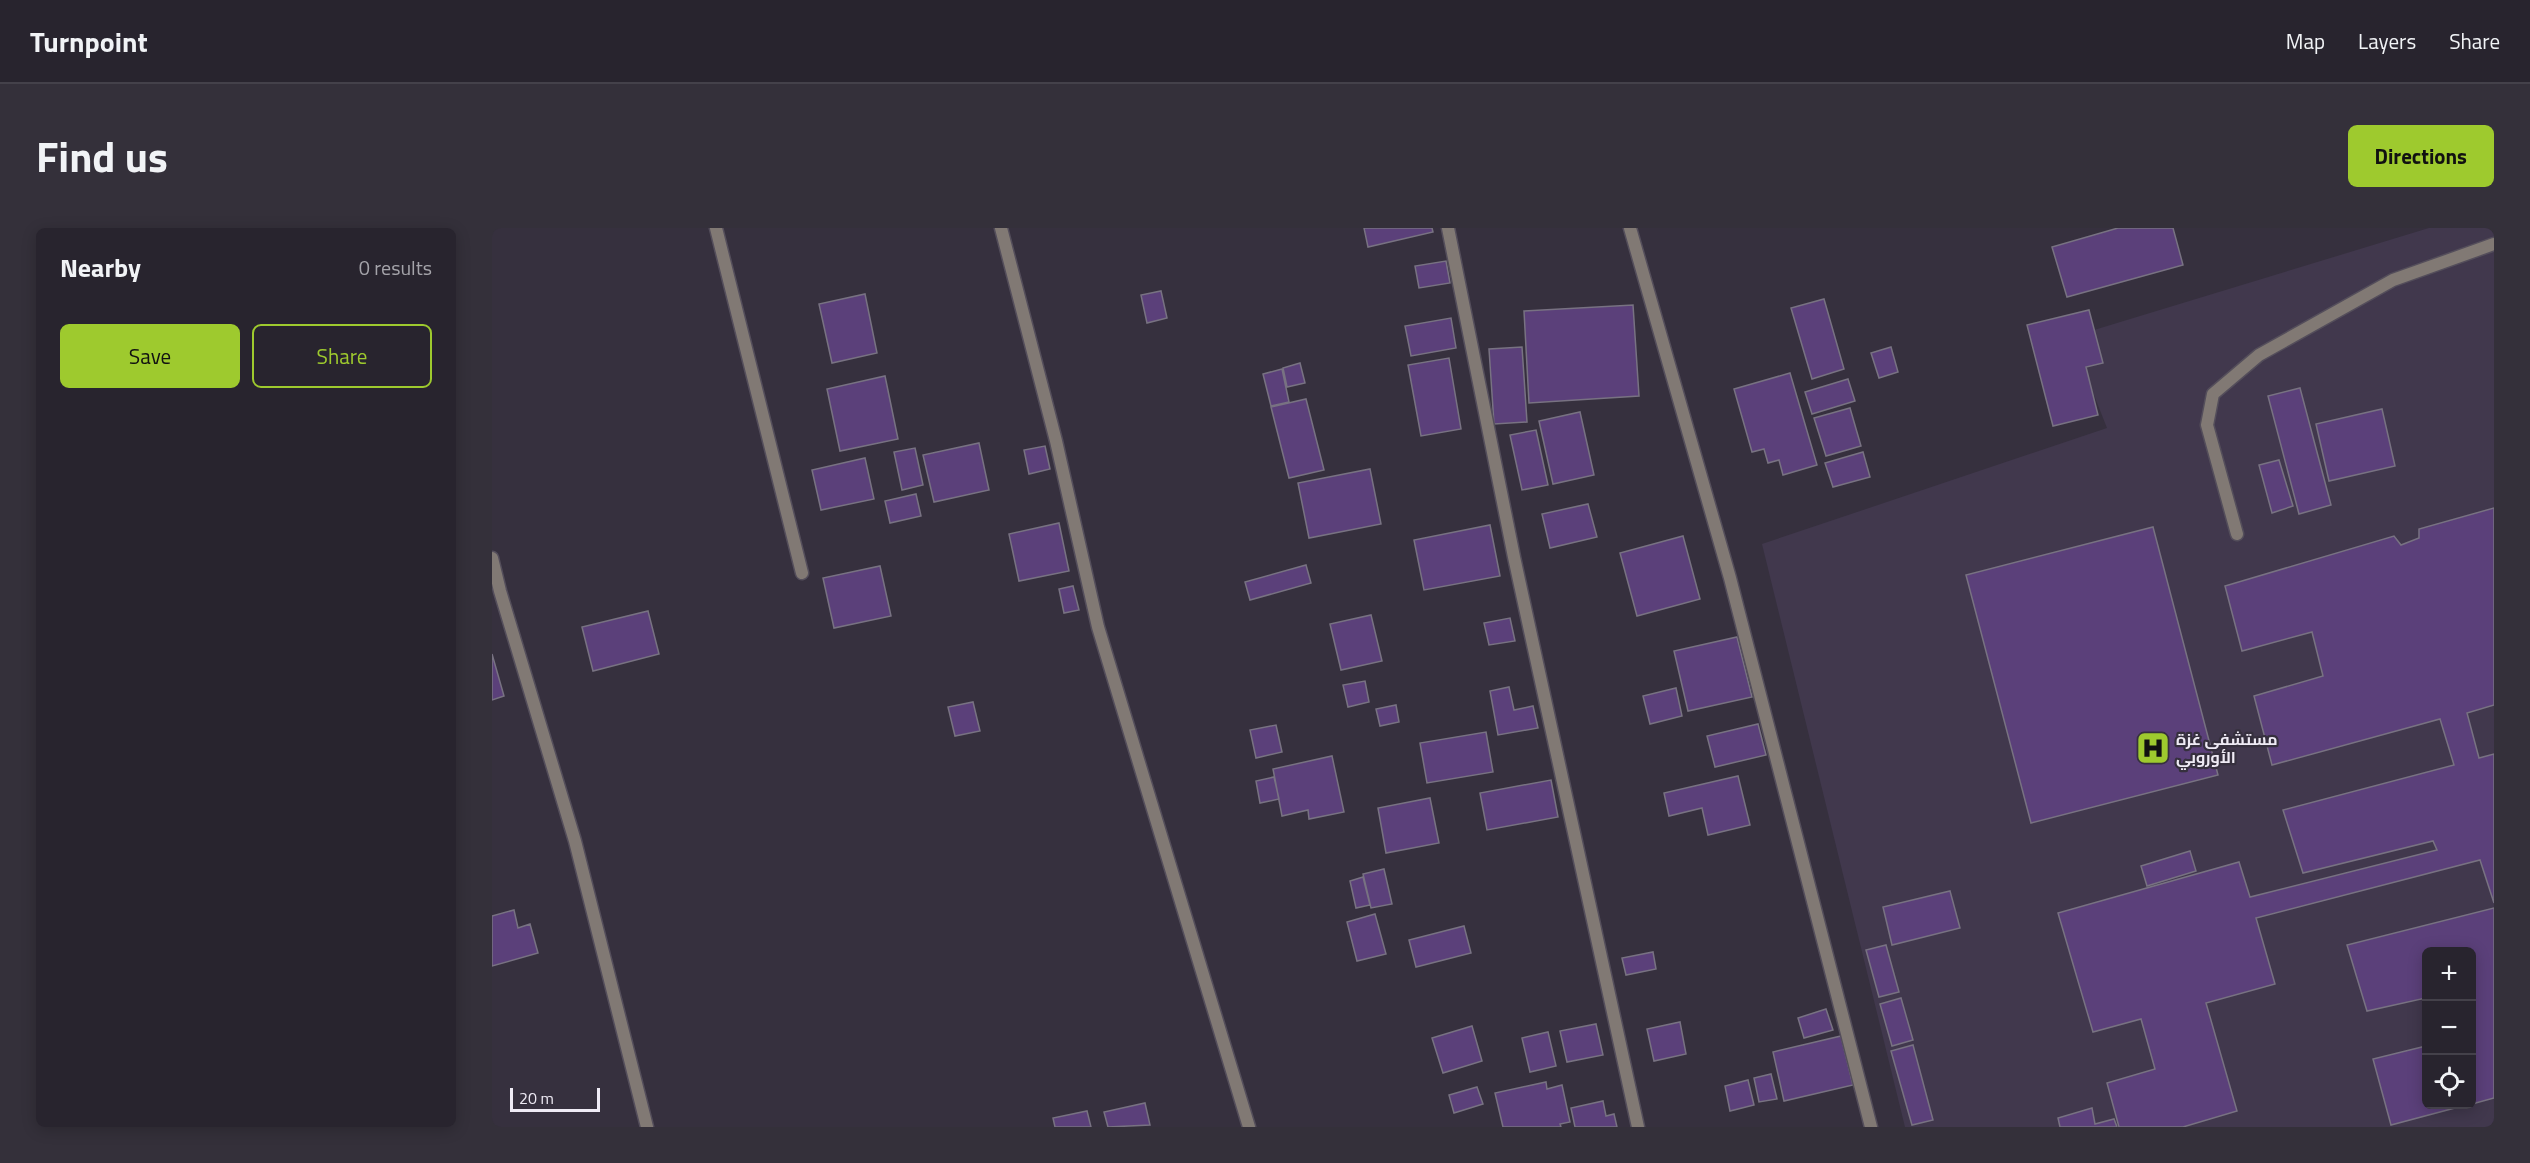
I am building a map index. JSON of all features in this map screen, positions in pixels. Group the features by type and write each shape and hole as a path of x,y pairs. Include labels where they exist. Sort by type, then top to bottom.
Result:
{"street":[{"path":"716,228 802,573"},
{"path":"1000,228 1056,441 1098,627 1249,1127"},
{"path":"1448,228 1514,557 1638,1127"},
{"path":"1629,228 1730,578 1871,1127"},
{"path":"2237,534 2207,425 2213,394 2259,355 2393,280 2494,244"},
{"path":"492,558 575,842 647,1127"}],"shaded area":[{"name":"مستشفى غزة الأوروبي","path":"2429,228 2494,228 2494,1127 1905,1127 1762,544 2107,428 2071,337"}],"building":[{"path":"1364,228 1432,228 1433,232 1368,247"},
{"path":"2118,228 2173,228 2183,265 2067,297 2052,247"},
{"path":"1446,261 1450,283 1419,288 1415,266"},
{"path":"1161,291 1167,318 1147,323 1141,295"},
{"path":"865,294 877,353 832,363 819,304"},
{"path":"1824,299 1844,369 1812,379 1791,308"},
{"path":"1633,305 1639,396 1529,403 1524,311"},
{"path":"2089,310 2103,363 2086,367 2098,415 2053,426 2027,325"},
{"path":"1451,318 1456,348 1411,356 1405,326"},
{"path":"1522,347 1527,422 1494,424 1489,349"},
{"path":"1891,347 1898,372 1879,378 1871,353"},
{"path":"1449,358 1461,429 1421,436 1408,365"},
{"path":"1300,363 1305,383 1287,387 1283,368"},
{"path":"1282,369 1289,402 1271,406 1263,374"},
{"path":"1790,373 1817,465 1783,475 1779,460 1768,463 1764,449 1752,452 1734,389"},
{"path":"885,376 898,439 840,451 827,389"},
{"path":"1848,379 1855,401 1812,414 1805,392"},
{"path":"2300,388 2331,505 2299,514 2268,396"},
{"path":"1306,399 1324,470 1289,478 1271,407"},
{"path":"1850,408 1861,446 1826,456 1814,418"},
{"path":"2382,409 2395,466 2329,481 2316,424"},
{"path":"1580,412 1594,475 1553,484 1539,421"},
{"path":"1536,430 1548,485 1522,490 1510,435"},
{"path":"979,443 989,490 934,502 923,455"},
{"path":"1045,446 1050,469 1029,474 1024,450"},
{"path":"915,448 923,485 902,490 894,452"},
{"path":"1863,452 1870,477 1833,487 1825,463"},
{"path":"865,458 874,499 821,510 812,470"},
{"path":"2279,460 2293,506 2272,513 2259,465"},
{"path":"1370,469 1381,524 1309,538 1298,483"},
{"path":"916,494 921,516 890,523 885,501"},
{"path":"1588,504 1597,537 1550,548 1542,514"},
{"path":"2494,508 2494,705 2467,713 2479,758 2494,754 2494,903 2480,860 2256,918 2275,984 2206,1003 2237,1111 2183,1127 2119,1127 2107,1083 2155,1069 2141,1019 2093,1032 2058,913 2239,862 2250,897 2437,850 2433,841 2303,873 2283,810 2454,765 2440,719 2272,765 2254,696 2323,676 2312,632 2242,651 2225,586 2394,536 2401,545 2419,538 2419,529"},
{"path":"1059,523 1069,571 1019,581 1009,534"},
{"path":"1490,525 1500,576 1424,590 1414,540"},
{"path":"2153,527 2218,775 2031,823 1966,575"},
{"path":"1683,536 1700,599 1637,616 1620,553"},
{"path":"1306,565 1311,583 1250,600 1245,582"},
{"path":"880,566 891,616 834,628 823,578"},
{"path":"1073,586 1079,610 1064,613 1059,589"},
{"path":"648,611 659,654 593,671 582,627"},
{"path":"1371,615 1382,661 1341,670 1330,624"},
{"path":"1510,618 1515,641 1489,645 1484,623"},
{"path":"1737,637 1752,697 1688,711 1674,651"},
{"path":"492,654 504,696 492,700"},
{"path":"1365,681 1369,702 1348,707 1343,685"},
{"path":"1509,687 1514,710 1533,706 1538,728 1498,735 1490,691"},
{"path":"1676,688 1682,716 1650,724 1643,696"},
{"path":"973,702 980,731 955,736 948,707"},
{"path":"1396,705 1399,722 1380,726 1376,709"},
{"path":"1758,724 1766,755 1715,767 1707,736"},
{"path":"1276,725 1282,752 1256,758 1250,730"},
{"path":"1486,732 1493,772 1427,783 1420,743"},
{"path":"1332,756 1344,812 1309,819 1308,810 1282,816 1273,769"},
{"path":"1738,776 1750,825 1708,835 1702,808 1669,816 1664,793"},
{"path":"1274,777 1279,799 1260,803 1256,781"},
{"path":"1551,780 1558,817 1487,830 1480,793"},
{"path":"1430,798 1439,843 1386,853 1378,808"},
{"path":"2190,851 2196,871 2147,886 2141,866"},
{"path":"1384,869 1392,904 1371,908 1363,874"},
{"path":"1363,877 1370,905 1356,908 1350,881"},
{"path":"1950,891 1960,928 1892,945 1883,907"},
{"path":"2494,908 2494,1098 2476,1103 2476,947 2422,947 2422,999 2367,1011 2347,945"},
{"path":"514,910 518,928 530,924 538,953 492,966 492,916"},
{"path":"1375,914 1386,954 1357,961 1347,922"},
{"path":"1464,926 1471,953 1416,967 1409,940"},
{"path":"1886,945 1899,992 1879,997 1866,950"},
{"path":"1653,952 1656,969 1626,975 1622,958"},
{"path":"1901,998 1913,1040 1892,1046 1880,1004"},
{"path":"1826,1009 1833,1030 1804,1038 1798,1018"},
{"path":"1680,1022 1686,1054 1654,1061 1647,1029"},
{"path":"1596,1024 1603,1055 1567,1062 1560,1031"},
{"path":"1472,1026 1482,1061 1443,1073 1432,1038"},
{"path":"1548,1032 1556,1066 1530,1072 1522,1038"},
{"path":"1841,1036 1853,1085 1784,1101 1773,1052"},
{"path":"1913,1045 1933,1120 1912,1125 1891,1051"},
{"path":"2422,1047 2422,1109 2451,1109 2391,1125 2373,1059"},
{"path":"1771,1074 1777,1099 1759,1102 1754,1078"},
{"path":"1748,1080 1754,1105 1730,1111 1725,1086"},
{"path":"1546,1082 1547,1089 1562,1085 1570,1122 1560,1124 1561,1127 1503,1127 1495,1093"},
{"path":"1477,1087 1483,1104 1454,1113 1449,1095"},
{"path":"1603,1101 1606,1116 1614,1114 1617,1127 1575,1127 1571,1108"},
{"path":"1145,1103 1150,1125 1108,1127 1104,1112"},
{"path":"2092,1108 2095,1124 2114,1119 2117,1127 2060,1127 2058,1118"},
{"path":"1087,1111 1091,1127 1055,1127 1053,1118"}],"place":[{"name":"مستشفى غزة الأوروبي","path":"2153,748"}]}
